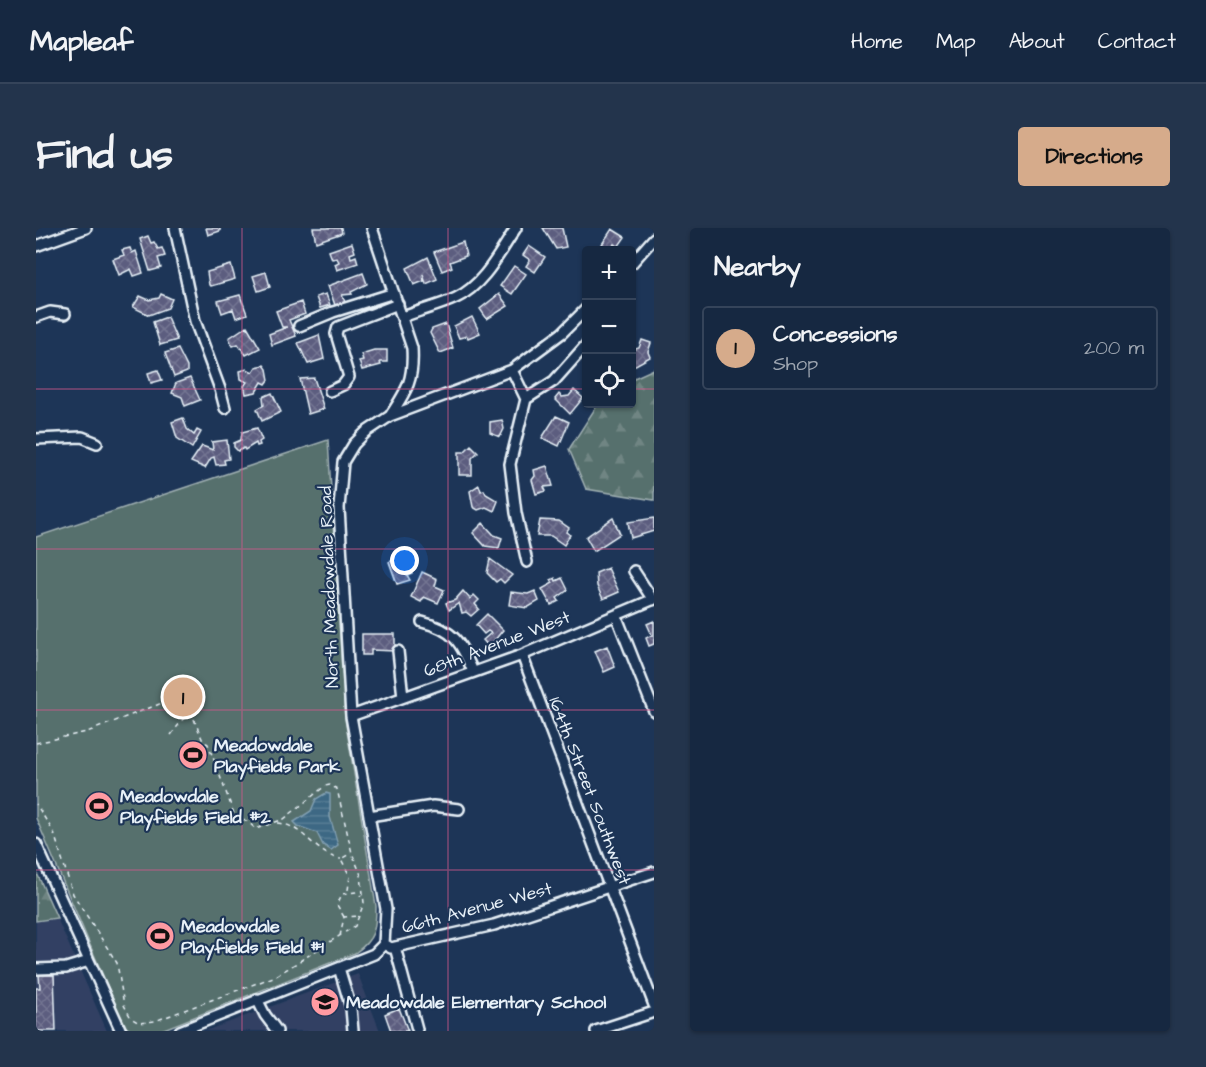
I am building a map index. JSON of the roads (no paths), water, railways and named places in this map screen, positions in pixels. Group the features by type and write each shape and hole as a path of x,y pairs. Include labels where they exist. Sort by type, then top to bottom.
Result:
{"street":[{"path":"36,244 86,228"},
{"path":"176,228 195,321 225,408"},
{"path":"372,228 412,348 413,368 409,386 390,416"},
{"path":"403,316 457,297 472,287 489,269 516,228"},
{"path":"636,258 654,238"},
{"path":"299,326 333,312 394,293"},
{"path":"330,391 343,385 349,377 336,334 338,327 398,304"},
{"path":"36,317 50,312 65,314"},
{"name":"North Meadowdale Road","path":"384,944 386,909 351,716 340,485 343,462 354,444 366,432 390,416 512,370 562,333 582,313"},
{"path":"525,399 554,381 582,350"},
{"path":"512,370 525,399 510,464 516,513 527,562"},
{"path":"36,439 82,437 97,443"},
{"path":"634,571 654,600"},
{"name":"68th Avenue West","path":"351,716 522,655 654,600"},
{"path":"616,615 654,711"},
{"path":"422,622 441,627 454,637 464,649 473,672"},
{"path":"398,651 403,697"},
{"name":"164th Street Southwest","path":"522,655 654,1005"},
{"path":"369,816 433,806 459,809"},
{"path":"36,844 121,1031"},
{"name":"66th Avenue West","path":"180,1031 208,1026 257,999 374,954 384,944 395,947 494,925 654,872"},
{"path":"395,947 417,1029"},
{"path":"36,969 66,968 89,961"},
{"path":"339,968 351,1008 353,1031"},
{"path":"257,999 265,1016 277,1031"},
{"path":"596,1031 654,1011"}],"place":[{"name":"Concessions","path":"183,697"},
{"name":"Meadowdale Playfields Park","path":"193,755"},
{"name":"Meadowdale Playfields Field #2","path":"99,806"},
{"name":"Meadowdale Playfields Field #1","path":"160,936"},
{"name":"Meadowdale Elementary School","path":"325,1002"}]}
